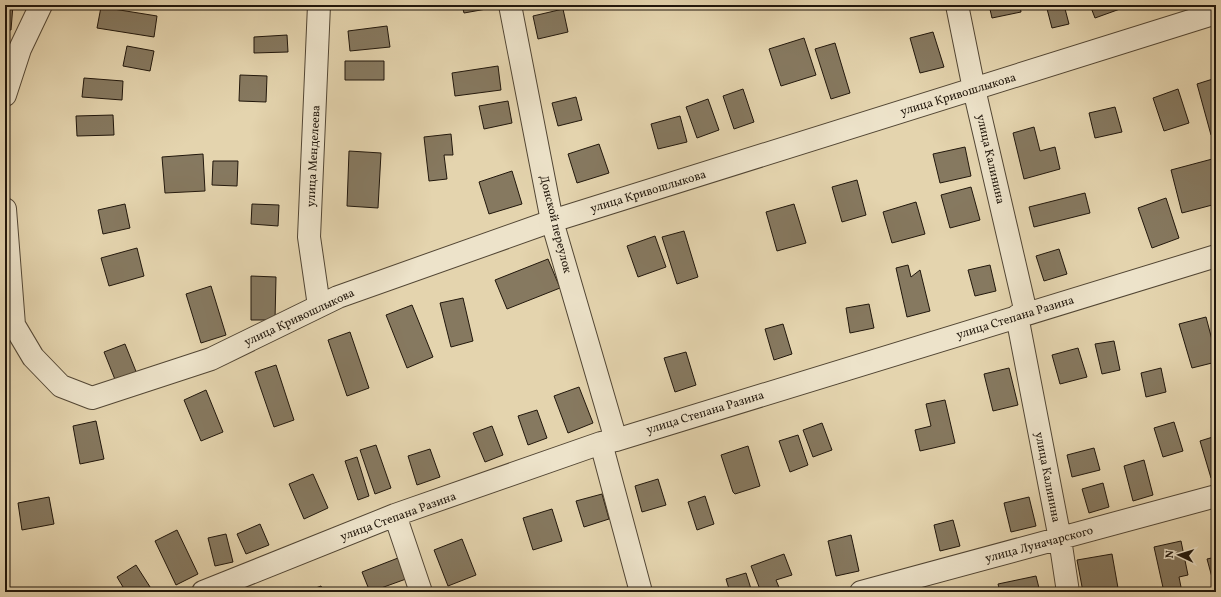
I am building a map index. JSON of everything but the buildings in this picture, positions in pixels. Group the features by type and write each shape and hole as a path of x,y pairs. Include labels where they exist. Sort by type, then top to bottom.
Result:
{"street":[{"path":"5,95 20,49 41,5"},
{"name":"улица Менделеева","path":"319,5 309,237 319,306"},
{"name":"Донской переулок","path":"510,5 552,221 608,442 641,592"},
{"name":"улица Калинина","path":"957,5 1022,315 1068,592"},
{"name":"улица Кривошлыкова","path":"5,209 14,325 33,357 61,386 92,398 211,359 338,297 552,221 1216,13"},
{"name":"улица Степана Разина","path":"203,592 395,515 608,442 1216,256"},
{"name":"улица Луначарского","path":"861,592 1216,496"},
{"path":"395,515 421,592"}]}
